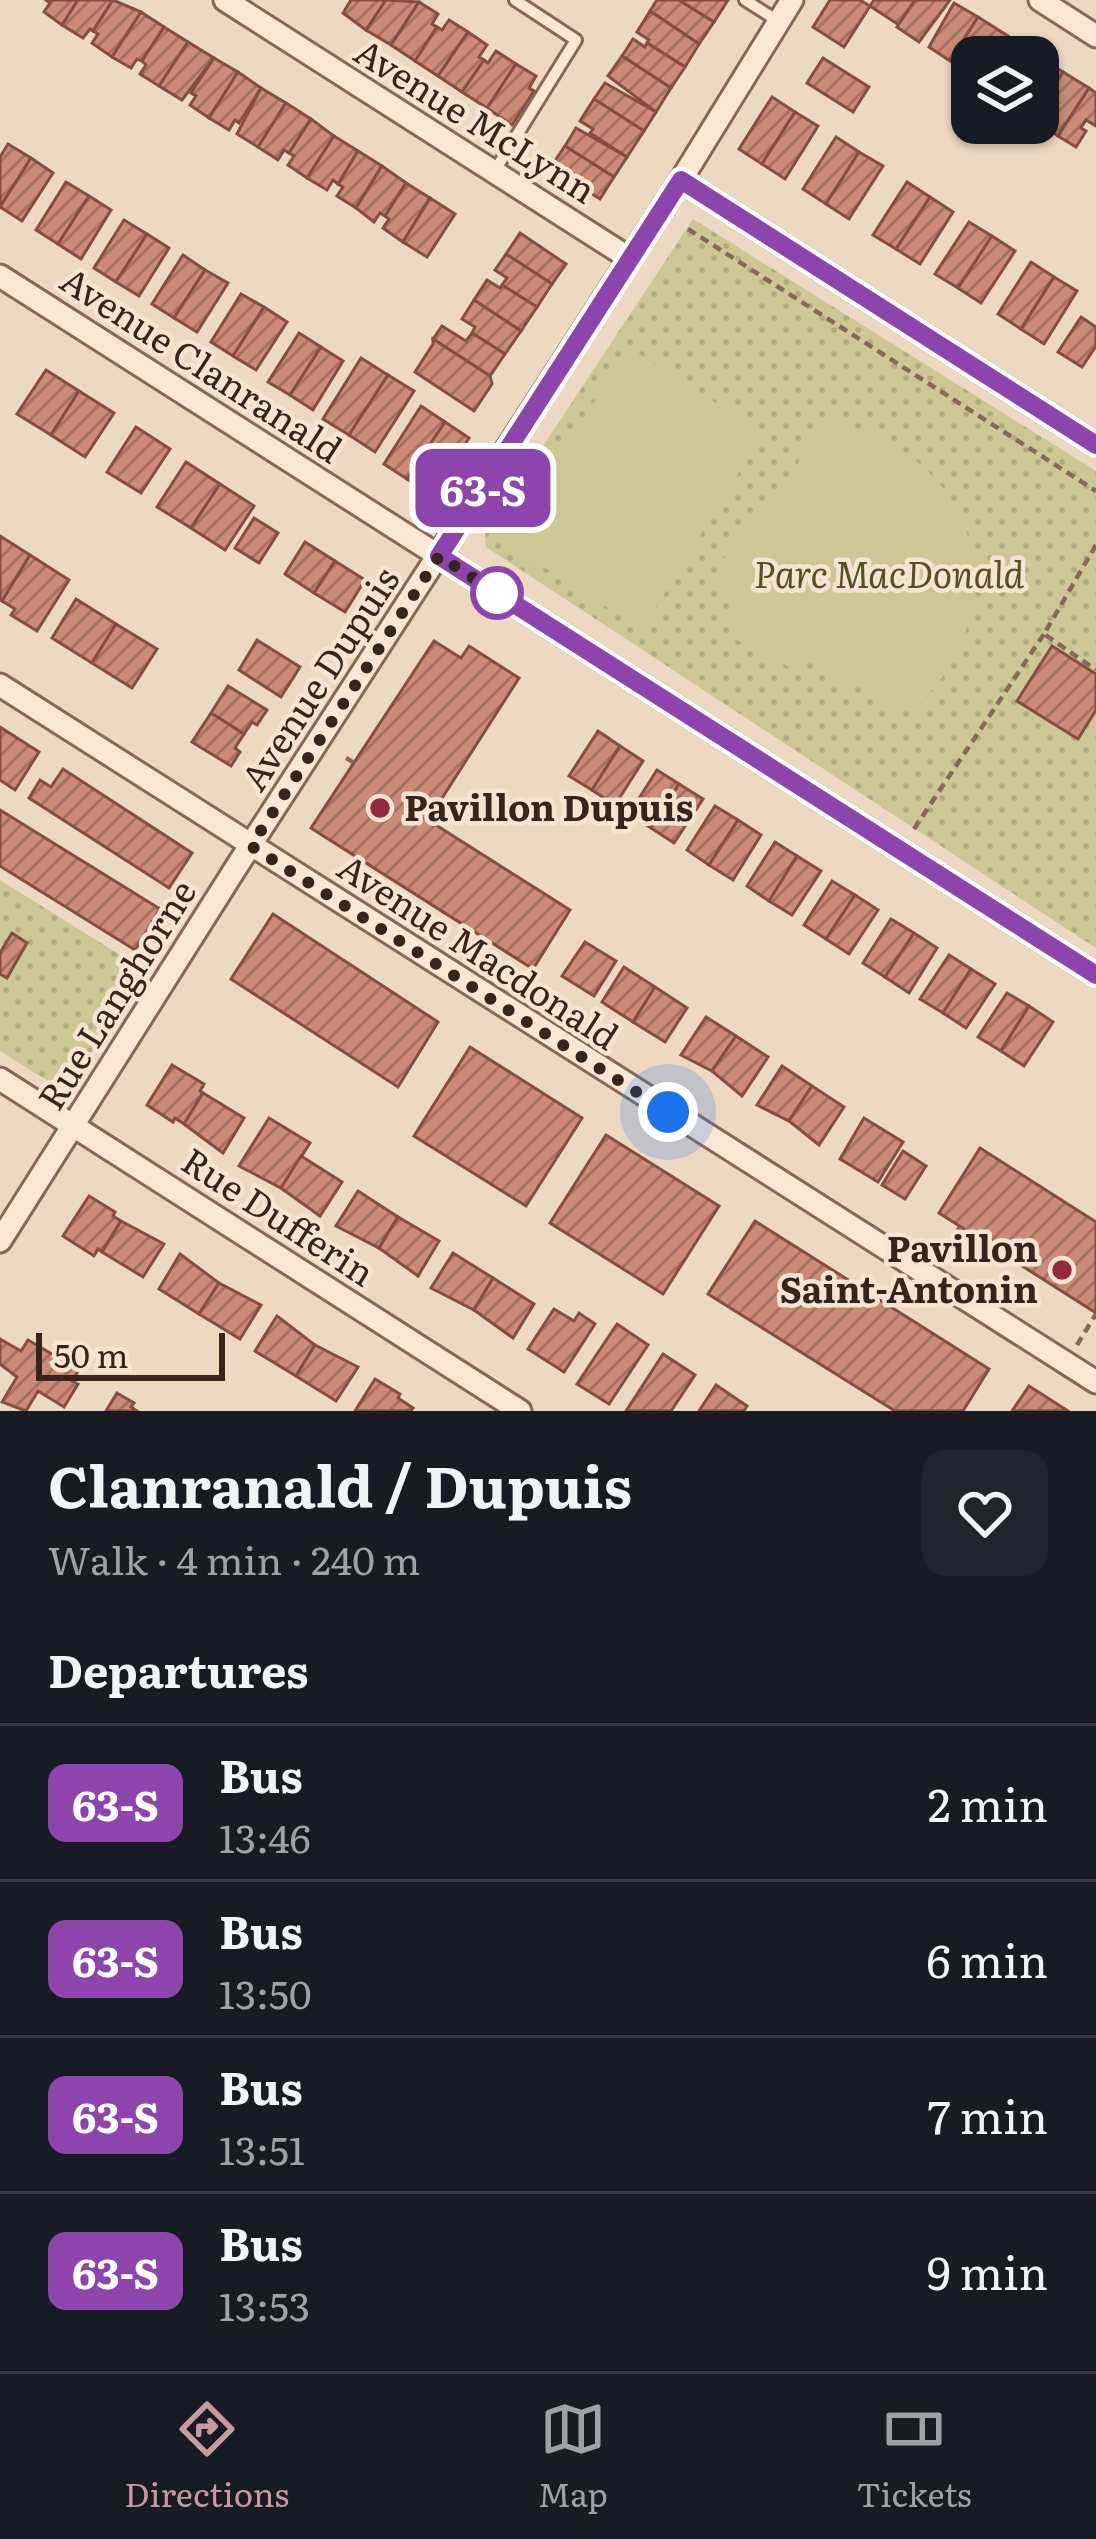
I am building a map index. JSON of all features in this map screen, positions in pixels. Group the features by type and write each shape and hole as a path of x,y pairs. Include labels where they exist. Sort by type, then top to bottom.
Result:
{"street":[{"name":"Avenue McLynn","path":"225,0 629,258"},
{"name":"Avenue Dupuis","path":"251,846 792,0"},
{"path":"1040,0 1096,36"},
{"path":"681,180 1096,445"},
{"name":"Avenue Clanranald","path":"0,275 1096,975"},
{"name":"Avenue Macdonald","path":"0,685 1096,1382"},
{"name":"Rue Langhorne","path":"0,1241 251,846"},
{"name":"Rue Dufferin","path":"0,1078 520,1411"}],"lane":[{"path":"494,172 576,40 515,0"},
{"path":"745,0 778,21"}],"path":[{"path":"688,229 1096,491"},
{"path":"911,833 1044,634 1096,545"},
{"path":"1044,634 1096,670"},
{"path":"346,758 356,764"},
{"path":"938,1263 960,1227"},
{"path":"1075,1349 1096,1314"}],"green space":[{"name":"Parc MacDonald","path":"693,219 1096,471 1096,948 486,547 485,534"},
{"path":"630,348 763,433 642,630 502,540"},
{"path":"824,420 876,436 918,462 949,496 968,537 974,581 967,627 946,671 910,713 804,660 797,671 737,640 719,567 752,511 764,518"},
{"path":"0,880 144,970 73,1081 56,1086 0,1051"}],"building":[{"path":"46,0 78,0 62,25 44,12 50,3"},
{"path":"78,0 113,0 83,38 62,25"},
{"path":"113,0 141,12 112,57 92,43 98,34 93,31"},
{"path":"351,0 386,0 366,30 343,13"},
{"path":"386,0 419,2 391,45 366,30"},
{"path":"657,0 679,0 714,22 699,44 650,11"},
{"path":"679,0 728,0 714,22"},
{"path":"830,0 860,0 870,6 844,47 813,27"},
{"path":"874,0 915,0 899,25 870,6"},
{"path":"915,0 950,0 919,42 897,27"},
{"path":"419,2 438,14 432,24 437,27 415,61 391,45"},
{"path":"954,3 978,17 966,36 951,36 950,61 929,47"},
{"path":"650,11 699,44 685,67 637,32"},
{"path":"141,12 164,27 142,61 137,59 131,68 112,57"},
{"path":"978,17 1008,36 966,36"},
{"path":"449,20 468,32 438,76 415,61 437,27 442,30"},
{"path":"164,27 188,42 159,86 140,74 146,65 142,61"},
{"path":"468,32 487,45 479,57 484,60 462,92 438,76"},
{"path":"633,39 685,67 671,88 622,56"},
{"path":"188,42 214,58 182,100 159,86"},
{"path":"496,51 516,64 487,108 462,92"},
{"path":"622,56 671,88 656,112 608,76"},
{"path":"214,58 238,72 209,118 190,105 196,96 191,93"},
{"path":"823,58 869,87 853,112 807,83"},
{"path":"516,64 536,76 529,88 534,91 512,125 487,108"},
{"path":"238,72 261,88 239,123 235,120 229,130 209,118"},
{"path":"1063,72 1089,88 1059,134"},
{"path":"605,83 656,112 644,131 594,99"},
{"path":"261,88 286,103 258,147 237,134"},
{"path":"1089,88 1096,93 1096,126 1086,120 1081,128 1086,131 1076,147 1059,134"},
{"path":"772,97 795,112 762,164 739,149"},
{"path":"594,99 644,131 627,157 580,121"},
{"path":"286,103 311,119 289,153 284,150 278,160 258,147"},
{"path":"795,112 818,126 785,179 762,164"},
{"path":"311,119 334,136 307,178 288,165 294,156 289,153"},
{"path":"576,128 627,157 614,177 565,146"},
{"path":"334,136 358,151 338,184 333,180 327,190 307,178"},
{"path":"836,137 859,152 826,204 803,189"},
{"path":"8,144 31,158 0,207 0,157"},
{"path":"565,146 614,177 600,199 550,168"},
{"path":"358,151 382,166 356,208 337,196 343,187 338,184"},
{"path":"859,152 883,166 849,219 826,204"},
{"path":"31,158 53,173 22,221 0,207"},
{"path":"382,166 406,183 385,216 380,213 374,222 356,208"},
{"path":"66,182 89,196 58,244 36,230"},
{"path":"907,182 930,197 896,249 873,235"},
{"path":"406,183 430,198 403,242 383,228 389,219 385,216"},
{"path":"89,196 111,210 81,259 58,244"},
{"path":"930,197 953,212 920,264 896,249"},
{"path":"430,198 455,214 427,257 403,242"},
{"path":"124,220 147,234 116,282 94,268"},
{"path":"969,222 992,236 958,288 935,274"},
{"path":"520,233 566,264 552,284 506,254"},
{"path":"147,234 169,248 139,296 116,282"},
{"path":"992,236 1015,251 981,303 958,288"},
{"path":"506,254 552,284 537,307 502,285 507,278 495,270"},
{"path":"183,255 205,270 174,318 152,304"},
{"path":"1031,262 1054,277 1021,329 998,314"},
{"path":"205,270 228,283 197,332 174,318"},
{"path":"1054,277 1077,291 1044,344 1021,329"},
{"path":"487,280 537,307 521,331 474,300"},
{"path":"241,294 264,307 233,356 211,342"},
{"path":"474,300 521,331 505,354 472,333 475,327 462,319"},
{"path":"264,307 287,322 256,370 233,356"},
{"path":"1081,317 1096,327 1096,346 1082,367 1058,352"},
{"path":"442,326 466,341 472,333 505,354 490,376 433,339"},
{"path":"299,333 321,347 290,395 268,382"},
{"path":"433,339 490,376 492,384 474,411 415,372"},
{"path":"321,347 343,361 313,410 290,395"},
{"path":"361,358 388,375 349,435 323,419"},
{"path":"46,370 79,391 51,435 17,414"},
{"path":"388,375 414,391 375,452 349,435"},
{"path":"79,391 114,413 85,457 51,435"},
{"path":"421,406 445,422 407,479 384,464"},
{"path":"445,422 469,438 432,495 407,479"},
{"path":"136,427 170,449 141,493 107,472"},
{"path":"186,462 220,484 191,528 157,507"},
{"path":"220,484 254,506 225,550 191,528"},
{"path":"254,518 278,533 259,563 235,548"},
{"path":"0,536 30,555 2,601 0,599"},
{"path":"305,542 335,561 314,593 285,574"},
{"path":"30,555 69,580 37,631 11,615 15,609 2,601"},
{"path":"335,561 365,580 345,612 314,593"},
{"path":"76,599 116,624 92,663 52,638"},
{"path":"116,624 157,649 132,688 92,663"},
{"path":"257,640 300,667 281,697 239,670"},
{"name":"Pavillon Dupuis","path":"434,641 461,658 469,646 519,678 428,820 570,910 533,969 311,828"},
{"path":"1052,646 1096,674 1096,710 1078,739 1017,701"},
{"path":"228,686 267,710 244,734 211,713"},
{"path":"211,713 244,734 231,766 192,742"},
{"path":"0,727 39,752 15,790 0,780"},
{"path":"598,731 620,746 592,790 569,776"},
{"path":"620,746 643,761 615,805 592,790"},
{"path":"63,769 192,853 169,888 29,798 40,780 51,787"},
{"path":"657,770 679,784 651,828 629,814"},
{"path":"679,784 703,799 674,843 651,828"},
{"path":"715,806 738,820 709,865 687,850"},
{"path":"0,810 160,909 135,950 0,866"},
{"path":"738,820 761,835 733,880 709,865"},
{"path":"775,842 797,856 769,901 747,886"},
{"path":"797,856 821,871 792,915 769,901"},
{"path":"832,881 855,895 826,939 804,925"},
{"path":"855,895 878,910 849,954 826,939"},
{"path":"273,914 438,1022 398,1087 231,979"},
{"path":"891,919 914,933 885,977 863,963"},
{"path":"12,933 27,943 7,978 0,974 0,953"},
{"path":"914,933 937,948 909,993 885,977"},
{"path":"585,942 616,961 594,996 562,976"},
{"path":"949,955 971,969 943,1013 920,999"},
{"path":"624,967 655,987 633,1022 602,1002"},
{"path":"971,969 995,984 966,1028 943,1013"},
{"path":"655,987 687,1008 665,1042 633,1022"},
{"path":"1007,993 1029,1006 1001,1051 978,1037"},
{"path":"1029,1006 1053,1022 1024,1066 1001,1051"},
{"path":"706,1017 736,1036 712,1071 681,1055"},
{"path":"736,1036 768,1057 742,1096 712,1071"},
{"path":"470,1047 582,1118 526,1206 414,1136"},
{"path":"172,1065 204,1084 184,1124 147,1105"},
{"path":"782,1066 812,1086 789,1121 757,1105"},
{"path":"812,1086 844,1107 819,1145 789,1121"},
{"path":"203,1093 244,1118 223,1153 184,1124"},
{"path":"269,1118 310,1143 281,1188 239,1166"},
{"path":"864,1118 903,1142 878,1182 840,1159"},
{"path":"606,1135 719,1206 663,1294 550,1223"},
{"name":"Pavillon Saint-Antonin","path":"980,1148 1096,1222 1096,1313 939,1213"},
{"path":"903,1151 926,1166 905,1199 882,1185"},
{"path":"301,1156 342,1182 320,1216 281,1188"},
{"path":"358,1191 398,1217 379,1248 336,1226"},
{"path":"89,1196 121,1221 102,1252 98,1249 94,1256 63,1236"},
{"path":"398,1217 439,1241 418,1276 379,1248"},
{"path":"121,1221 164,1244 143,1277 102,1252"},
{"path":"755,1221 989,1369 963,1411 895,1411 708,1294"},
{"path":"453,1253 493,1278 474,1310 431,1288"},
{"path":"180,1254 219,1283 199,1314 159,1289"},
{"path":"493,1278 534,1304 513,1338 474,1310"},
{"path":"219,1283 261,1305 240,1339 199,1314"},
{"path":"554,1309 574,1321 579,1313 595,1324 564,1372 528,1349"},
{"path":"277,1316 315,1345 296,1376 255,1351"},
{"path":"617,1324 648,1345 609,1404 577,1384"},
{"path":"0,1339 21,1351 28,1340 79,1370 72,1381 78,1384 64,1407 38,1391 26,1411 2,1402 17,1377 0,1364"},
{"path":"315,1345 358,1367 336,1401 296,1376"},
{"path":"663,1354 695,1375 671,1411 626,1411"},
{"path":"375,1379 400,1394 398,1398 411,1411 355,1411"},
{"path":"716,1385 747,1406 744,1411 699,1411"},
{"path":"1029,1386 1068,1411 1012,1411"},
{"path":"117,1393 134,1403 131,1407 137,1411 106,1411"}],"bus line":[{"name":"63-S","path":"1096,445 681,180 439,556 1096,975"}],"place":[{"name":"Pavillon Dupuis","path":"380,808"},
{"name":"Pavillon Saint-Antonin","path":"1062,1270"}],"route":[{"path":"497,593 503,597 439,556 251,846 668,1112"}]}
